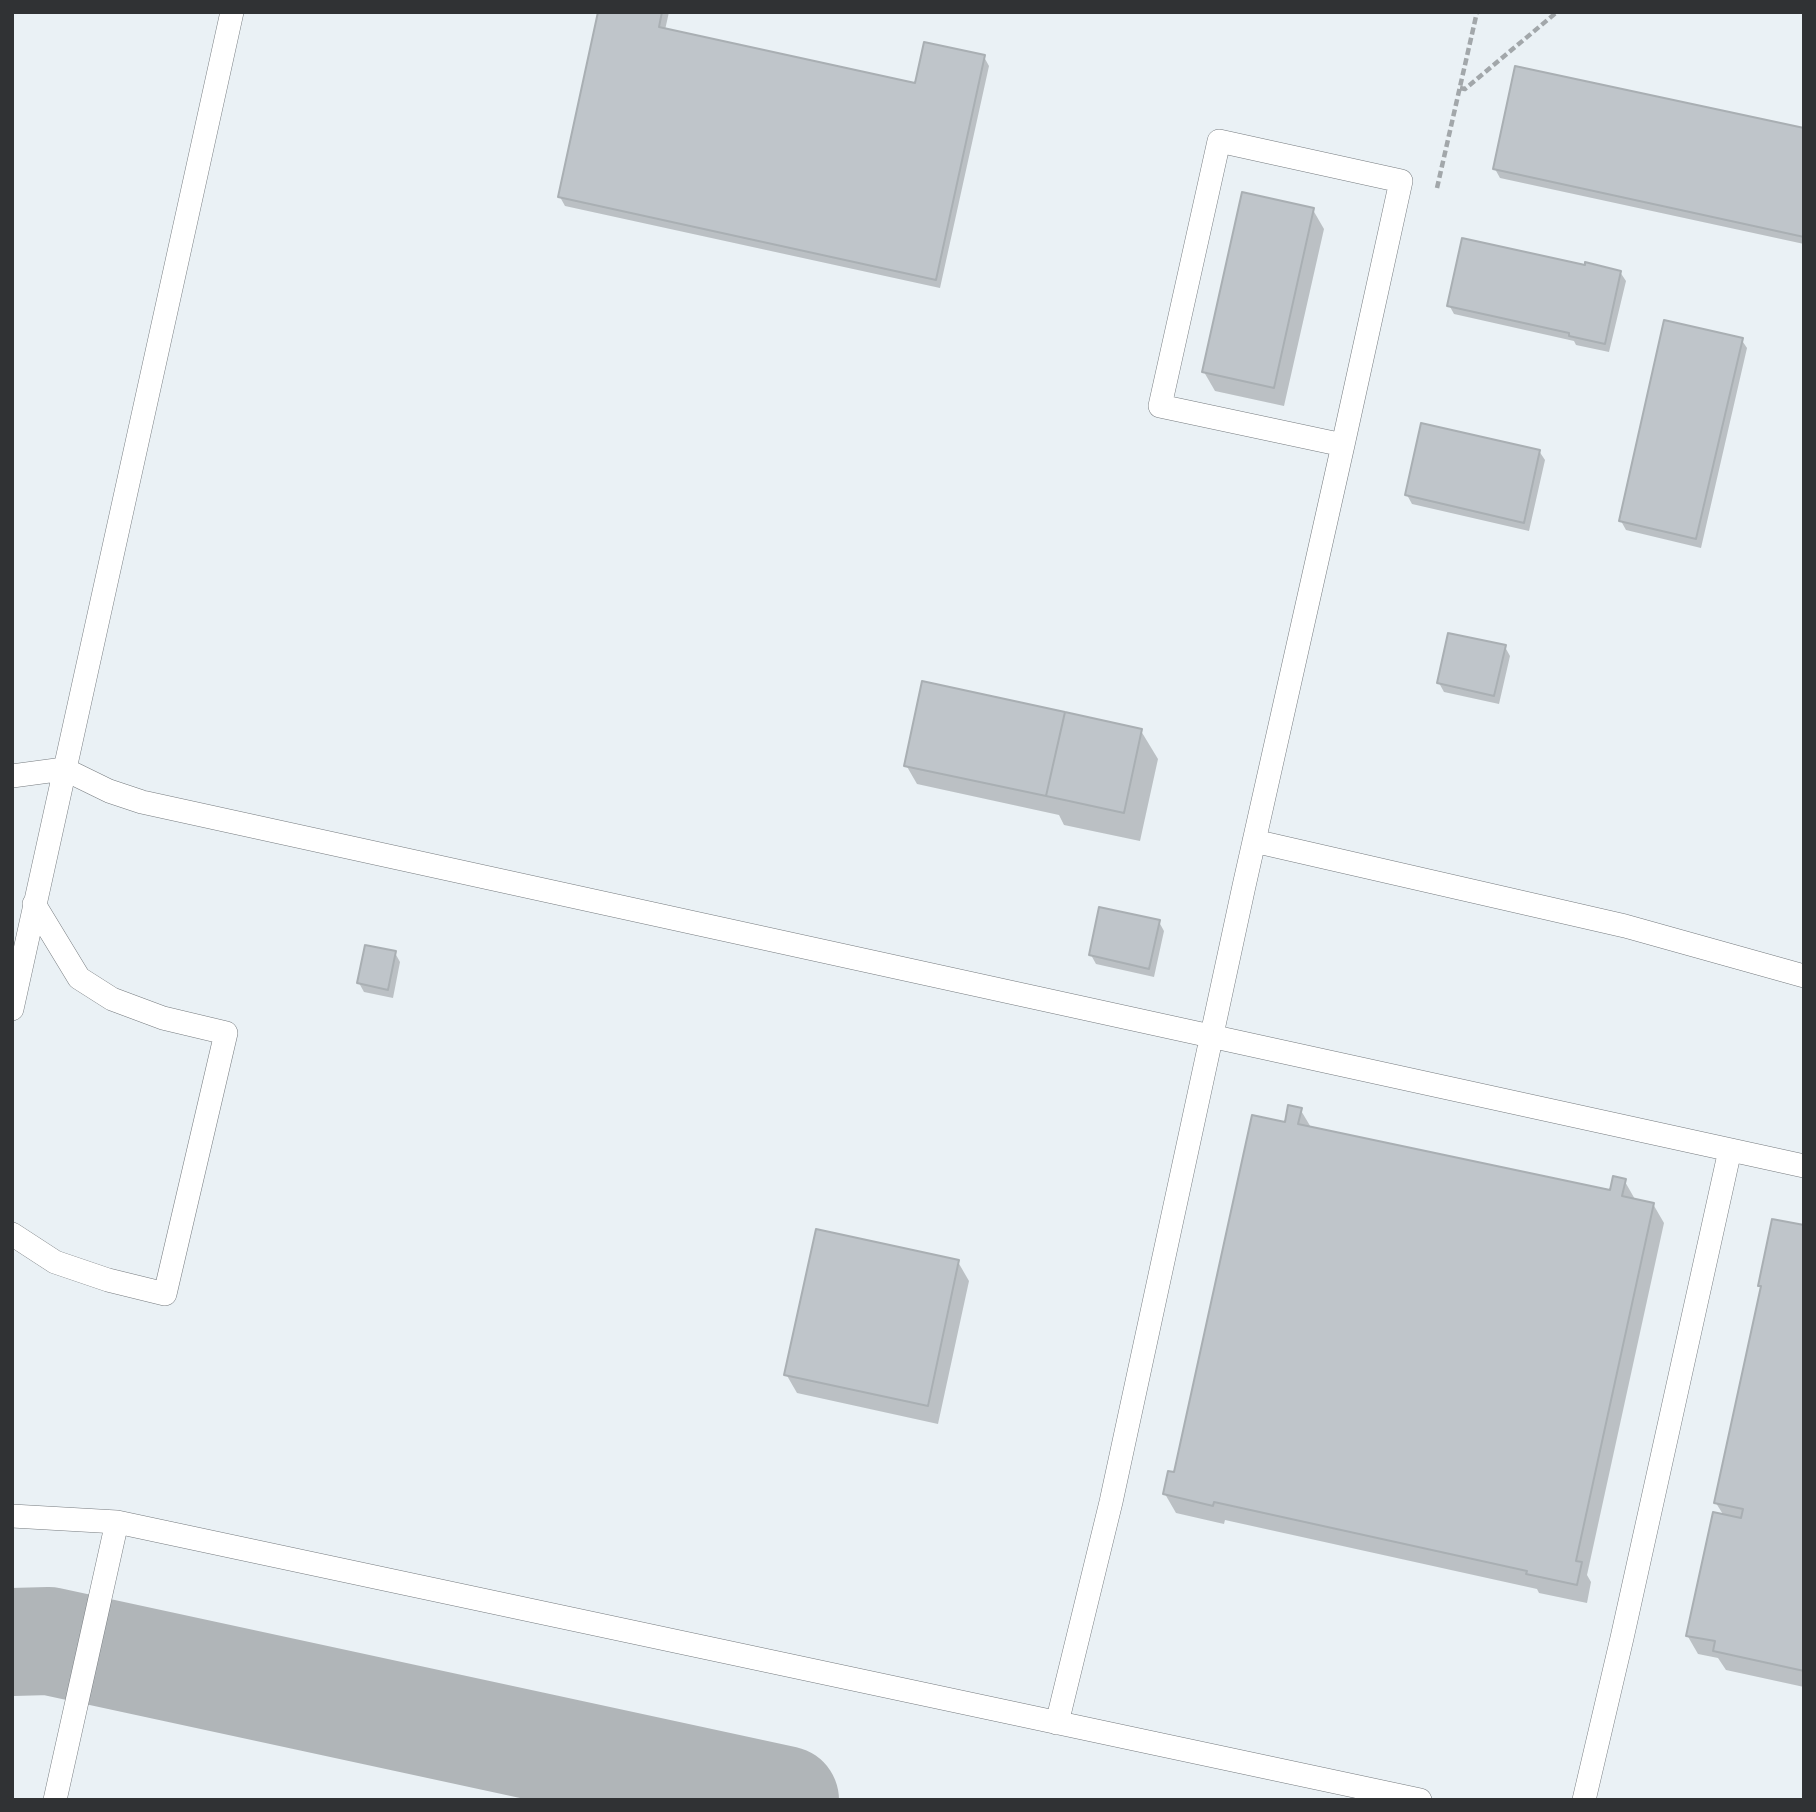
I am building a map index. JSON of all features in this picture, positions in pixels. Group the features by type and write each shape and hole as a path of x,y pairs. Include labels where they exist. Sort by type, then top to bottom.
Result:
{"lane":[{"path":"12,1009 232,12"},
{"path":"1057,1723 1111,1502 1401,181 1219,141 1160,406 1343,445"},
{"path":"12,776 64,769 142,802 1804,1166"},
{"path":"1254,841 1625,926 1804,976"},
{"path":"12,1234 55,1262 108,1280 165,1294 226,1033 163,1018 112,999 79,978 34,904"},
{"path":"1584,1800 1730,1150"},
{"path":"12,1517 117,1522 1420,1800"},
{"path":"55,1800 117,1522"}],"path":[{"path":"1437,188 1477,12"},
{"path":"1460,88 1465,89 1557,12"}],"building":[{"path":"598,12 662,12 659,27 915,83 924,42 985,55 936,280 558,197"},
{"path":"1515,66 1804,128 1804,237 1493,169"},
{"path":"1242,192 1314,208 1274,388 1202,372"},
{"path":"1462,238 1621,271 1605,344 1569,336 1569,333 1447,306"},
{"path":"1664,320 1743,338 1696,539 1619,521"},
{"path":"1421,423 1540,450 1524,523 1405,495"},
{"path":"1448,633 1506,645 1494,696 1437,683"},
{"path":"922,681 1065,712 1046,796 904,766"},
{"path":"1065,712 1142,729 1124,813 1046,796"},
{"path":"1099,907 1160,920 1149,969 1089,955"},
{"path":"365,945 396,951 388,990 357,983"},
{"path":"1288,1105 1302,1108 1298,1124 1610,1190 1613,1176 1626,1179 1622,1196 1654,1203 1576,1561 1582,1562 1577,1585 1526,1574 1527,1571 1214,1502 1213,1506 1163,1494 1168,1471 1174,1472 1252,1115 1285,1122"},
{"path":"1772,1219 1804,1225 1804,1671 1713,1651 1715,1641 1686,1636 1713,1512 1741,1518 1743,1509 1714,1503 1761,1286 1758,1286"},
{"path":"816,1229 959,1260 928,1406 784,1375"}],"taxiway":[{"path":"12,1642 49,1641 785,1800"}]}
